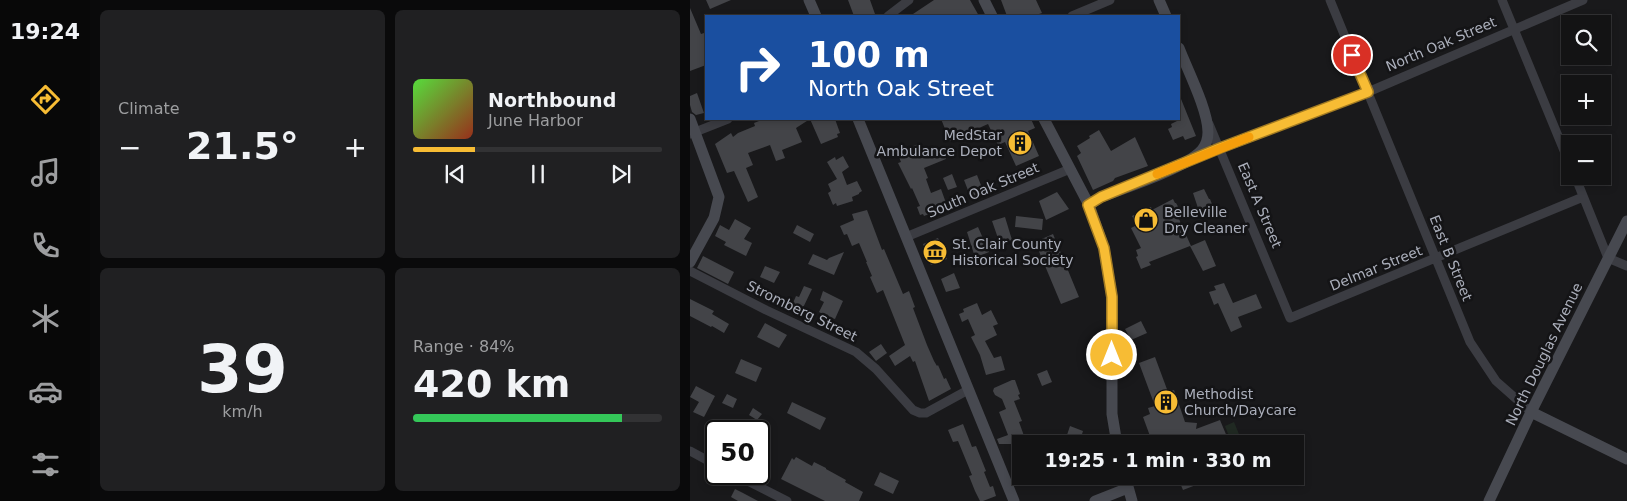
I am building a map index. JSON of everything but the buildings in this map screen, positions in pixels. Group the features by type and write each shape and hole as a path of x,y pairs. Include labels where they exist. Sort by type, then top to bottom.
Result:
{"main road":[{"path":"809,0 816,15"},
{"path":"984,0 992,15"},
{"path":"1160,0 1166,15"},
{"name":"East A Street","path":"1180,50 1205,113"},
{"path":"1182,164 1202,150 1206,143 1208,131 1205,113"},
{"path":"690,119 693,133 719,197 714,218 690,262"},
{"path":"858,120 1014,501"},
{"path":"1045,120 1088,205 1104,248 1112,297 1112,414 1116,435"},
{"name":"North Oak Street","path":"1088,205 1101,197 1182,164"},
{"name":"North Douglas Avenue","path":"1489,501 1531,412 1627,221"},
{"name":"East B Street","path":"1531,412 1627,459"},
{"path":"1127,485 1132,501"},
{"path":"1095,501 1128,488"}],"street":[{"path":"889,15 909,0"},
{"path":"1074,15 1110,0"},
{"name":"East B Street","path":"1330,0 1470,342 1496,381 1531,412"},
{"path":"1502,0 1561,144"},
{"name":"North Oak Street","path":"1182,164 1368,92 1583,0"},
{"name":"East A Street","path":"1205,113 1290,318"},
{"path":"693,133 726,120"},
{"name":"South Oak Street","path":"906,237 1070,169"},
{"path":"1578,185 1608,258 1627,266"},
{"name":"Delmar Street","path":"1290,318 1583,197"},
{"name":"Stromberg Street","path":"690,271 766,310 856,352 876,369 913,410 920,413 926,412 968,390"},
{"path":"690,451 705,459"},
{"path":"755,485 786,501"}],"shaded area":[{"path":"1234,422 1239,435 1228,435 1225,426"}],"slow traffic":[{"path":"1157,174 1249,137"}],"place":[{"name":"MedStar Ambulance Depot","path":"1020,143"},
{"name":"Belleville Dry Cleaner","path":"1146,220"},
{"name":"St. Clair County Historical Society","path":"935,252"},
{"name":"Methodist Church/Daycare","path":"1166,402"}],"route":[{"path":"1112,355 1112,297 1104,248 1088,205 1101,197 1220,148 1368,92 1352,55"}]}
